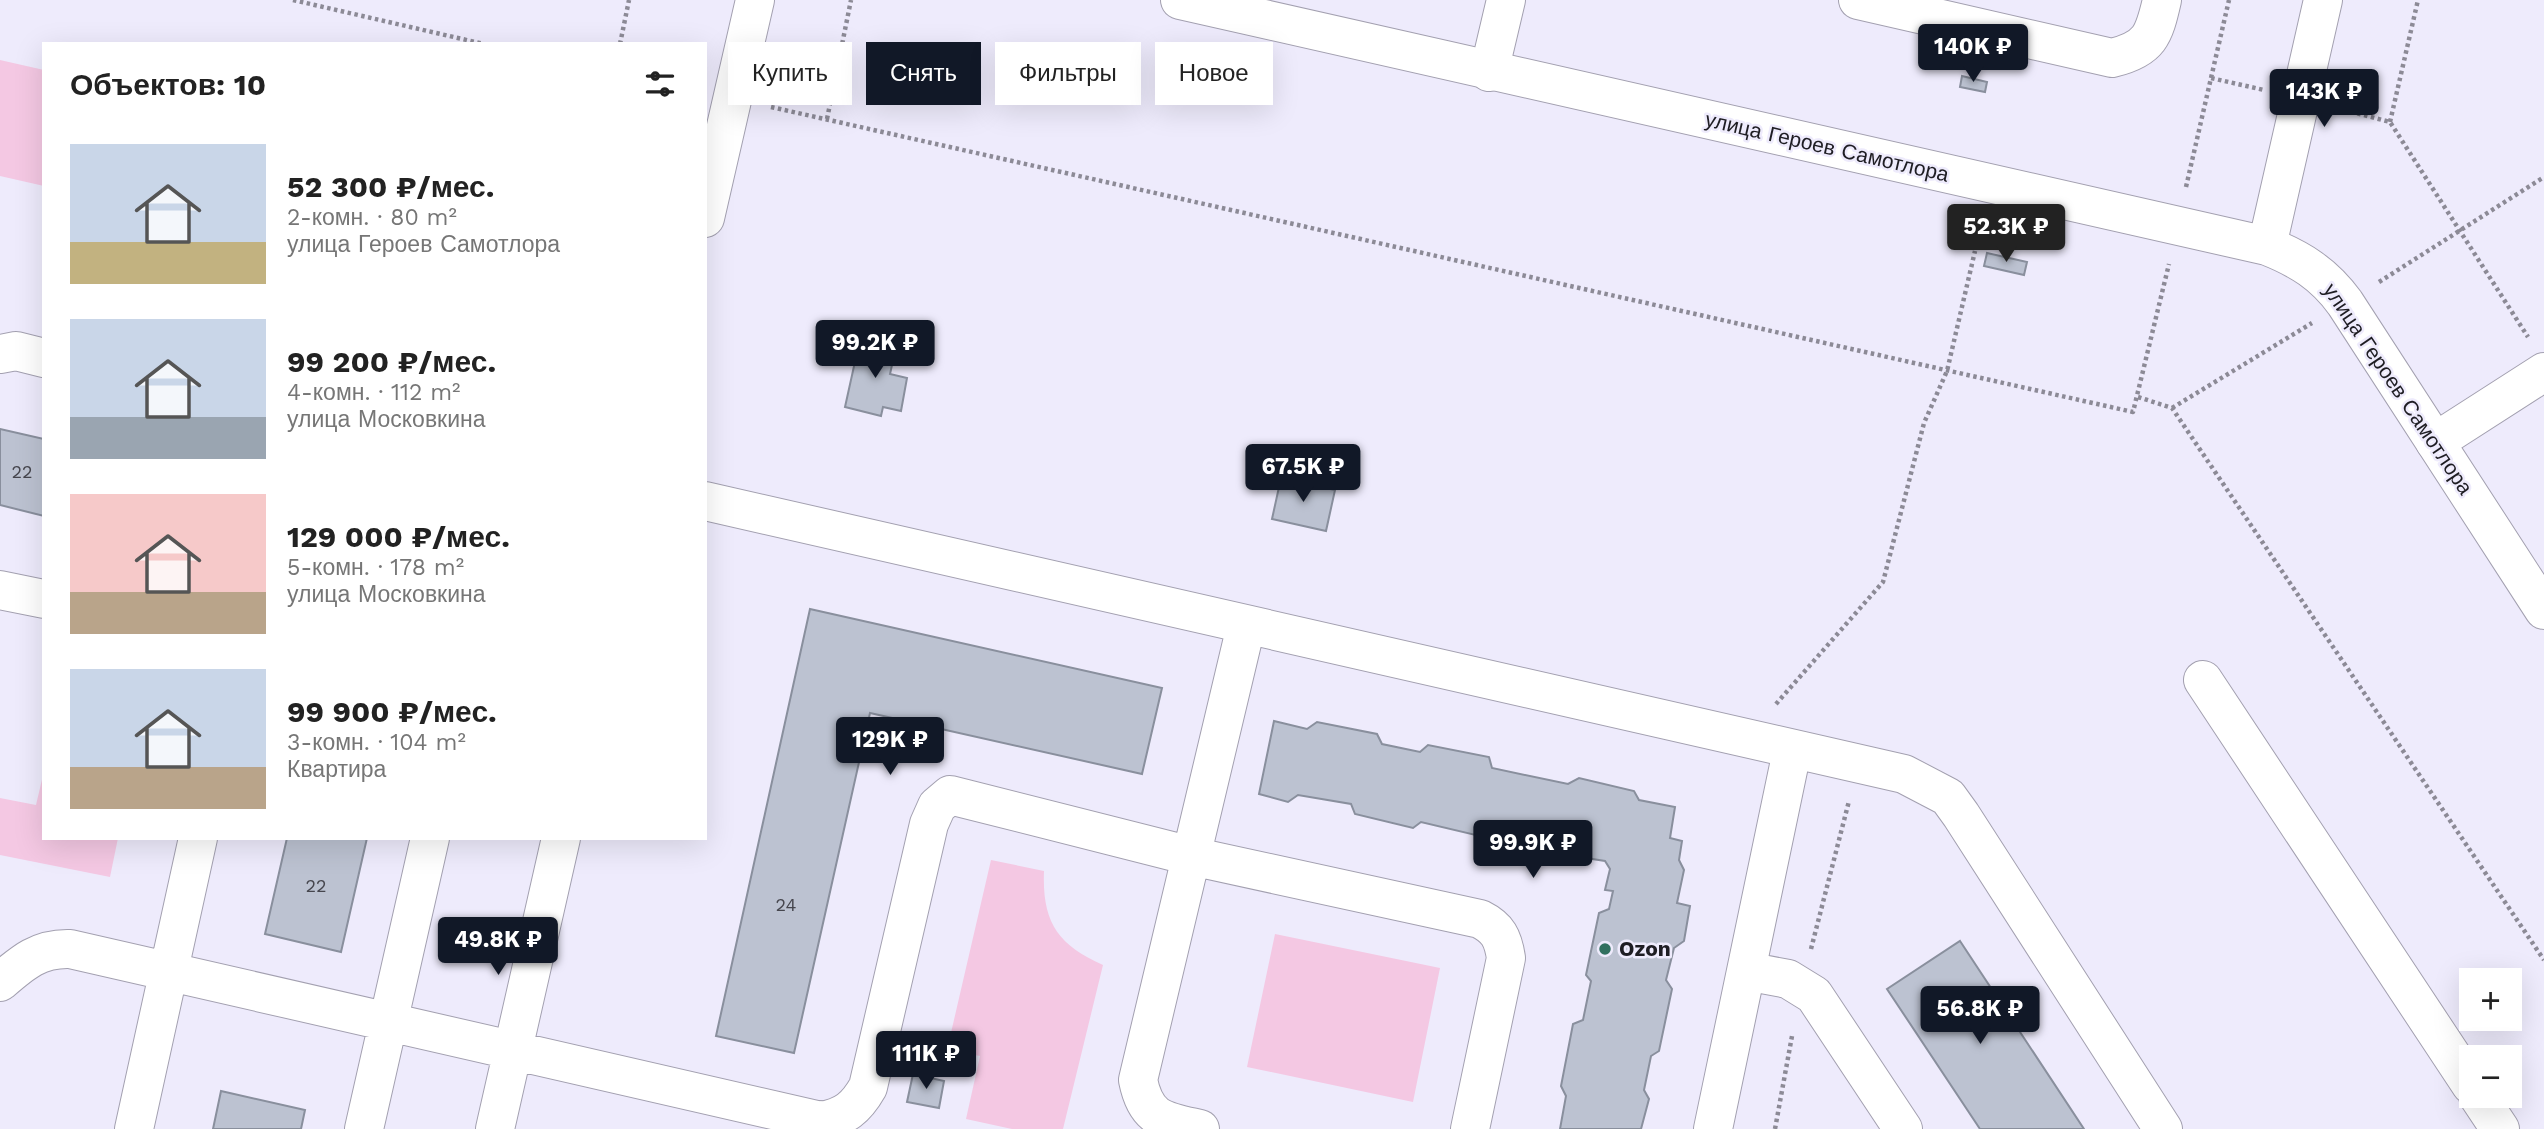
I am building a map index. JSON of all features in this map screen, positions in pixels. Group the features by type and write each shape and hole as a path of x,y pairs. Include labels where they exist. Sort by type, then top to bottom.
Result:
{"main road":[{"path":"746,42 755,0"},
{"name":"улица Героев Самотлора","path":"1180,0 2267,246 2316,270 2334,287 2544,610"},
{"path":"1489,72 1506,0"},
{"path":"1858,0 2112,58 2132,54 2151,39 2162,0"},
{"path":"2267,246 2323,0"},
{"path":"707,210 732,105"},
{"path":"0,354 16,351 42,358"},
{"path":"2435,442 2537,356"},
{"path":"707,501 1904,774 1948,797 2163,1129"},
{"path":"0,590 42,599"},
{"path":"1200,1129 1165,1121 1151,1113 1141,1098 1138,1080 1246,626"},
{"path":"2203,680 2459,1067"},
{"path":"1713,1129 1746,971 1779,747"},
{"path":"0,982 30,956 51,949 70,949 512,1048 821,1121 841,1118 858,1105 867,1087 929,824 937,806 950,795 1191,856 1480,919 1494,926 1504,941 1506,958 1470,1129"},
{"path":"134,1129 198,840"},
{"path":"364,1129 430,840"},
{"path":"495,1129 561,840"},
{"path":"1746,971 1787,979 1802,985 1814,995 1902,1129"},
{"path":"2486,1108 2500,1129"}],"path":[{"path":"293,0 475,42"},
{"path":"620,42 629,0"},
{"path":"827,120 851,0"},
{"path":"760,105 2133,412 2229,0"},
{"path":"2390,122 2418,0"},
{"path":"2211,78 2390,122 2537,356"},
{"path":"1779,747 1776,705 1883,582 1924,423 1947,371 1975,251"},
{"path":"2138,397 2172,408 2544,960"},
{"path":"1775,1129 1802,985 1852,790"}],"shaded area":[{"path":"0,60 42,70 42,186 0,176"},
{"path":"42,780 42,840 118,840 110,877 0,855 0,798 36,805"},
{"path":"991,860 1044,871 1046,904 1056,929 1074,949 1103,965 1063,1129 1012,1129 966,1119 980,1056 947,1050"},
{"path":"1275,934 1440,968 1413,1102 1247,1067"}],"building":[{"path":"1962,76 1987,82 1985,92 1960,87"},
{"path":"1987,253 2027,262 2024,275 1984,266"},
{"path":"860,339 896,347 890,374 907,378 901,411 883,407 881,416 845,407"},
{"path":"0,429 42,439 42,516 0,505"},
{"path":"1281,478 1335,490 1326,531 1272,519"},
{"path":"810,609 1162,688 1142,774 870,713 794,1053 716,1036"},
{"path":"1274,721 1307,729 1317,722 1377,734 1382,744 1420,752 1428,745 1489,757 1492,768 1568,784 1579,778 1634,791 1639,800 1675,807 1670,838 1682,841 1679,860 1684,870 1677,903 1690,906 1684,941 1674,948 1666,980 1672,989 1659,1051 1651,1056 1644,1090 1649,1099 1641,1129 1560,1129 1566,1096 1561,1086 1573,1024 1583,1020 1591,981 1586,975 1599,913 1609,909 1613,891 1605,890 1610,869 1605,861 1554,853 1544,858 1481,844 1476,835 1421,822 1413,828 1355,814 1351,804 1298,795 1288,802 1259,794"},
{"path":"287,840 367,840 341,952 265,934"},
{"path":"1960,941 2084,1129 1980,1129 1887,989"},
{"path":"913,1074 944,1081 939,1108 907,1102"},
{"path":"221,1091 305,1110 301,1129 213,1129"}],"place":[{"name":"Ozon","path":"1605,949"}]}
